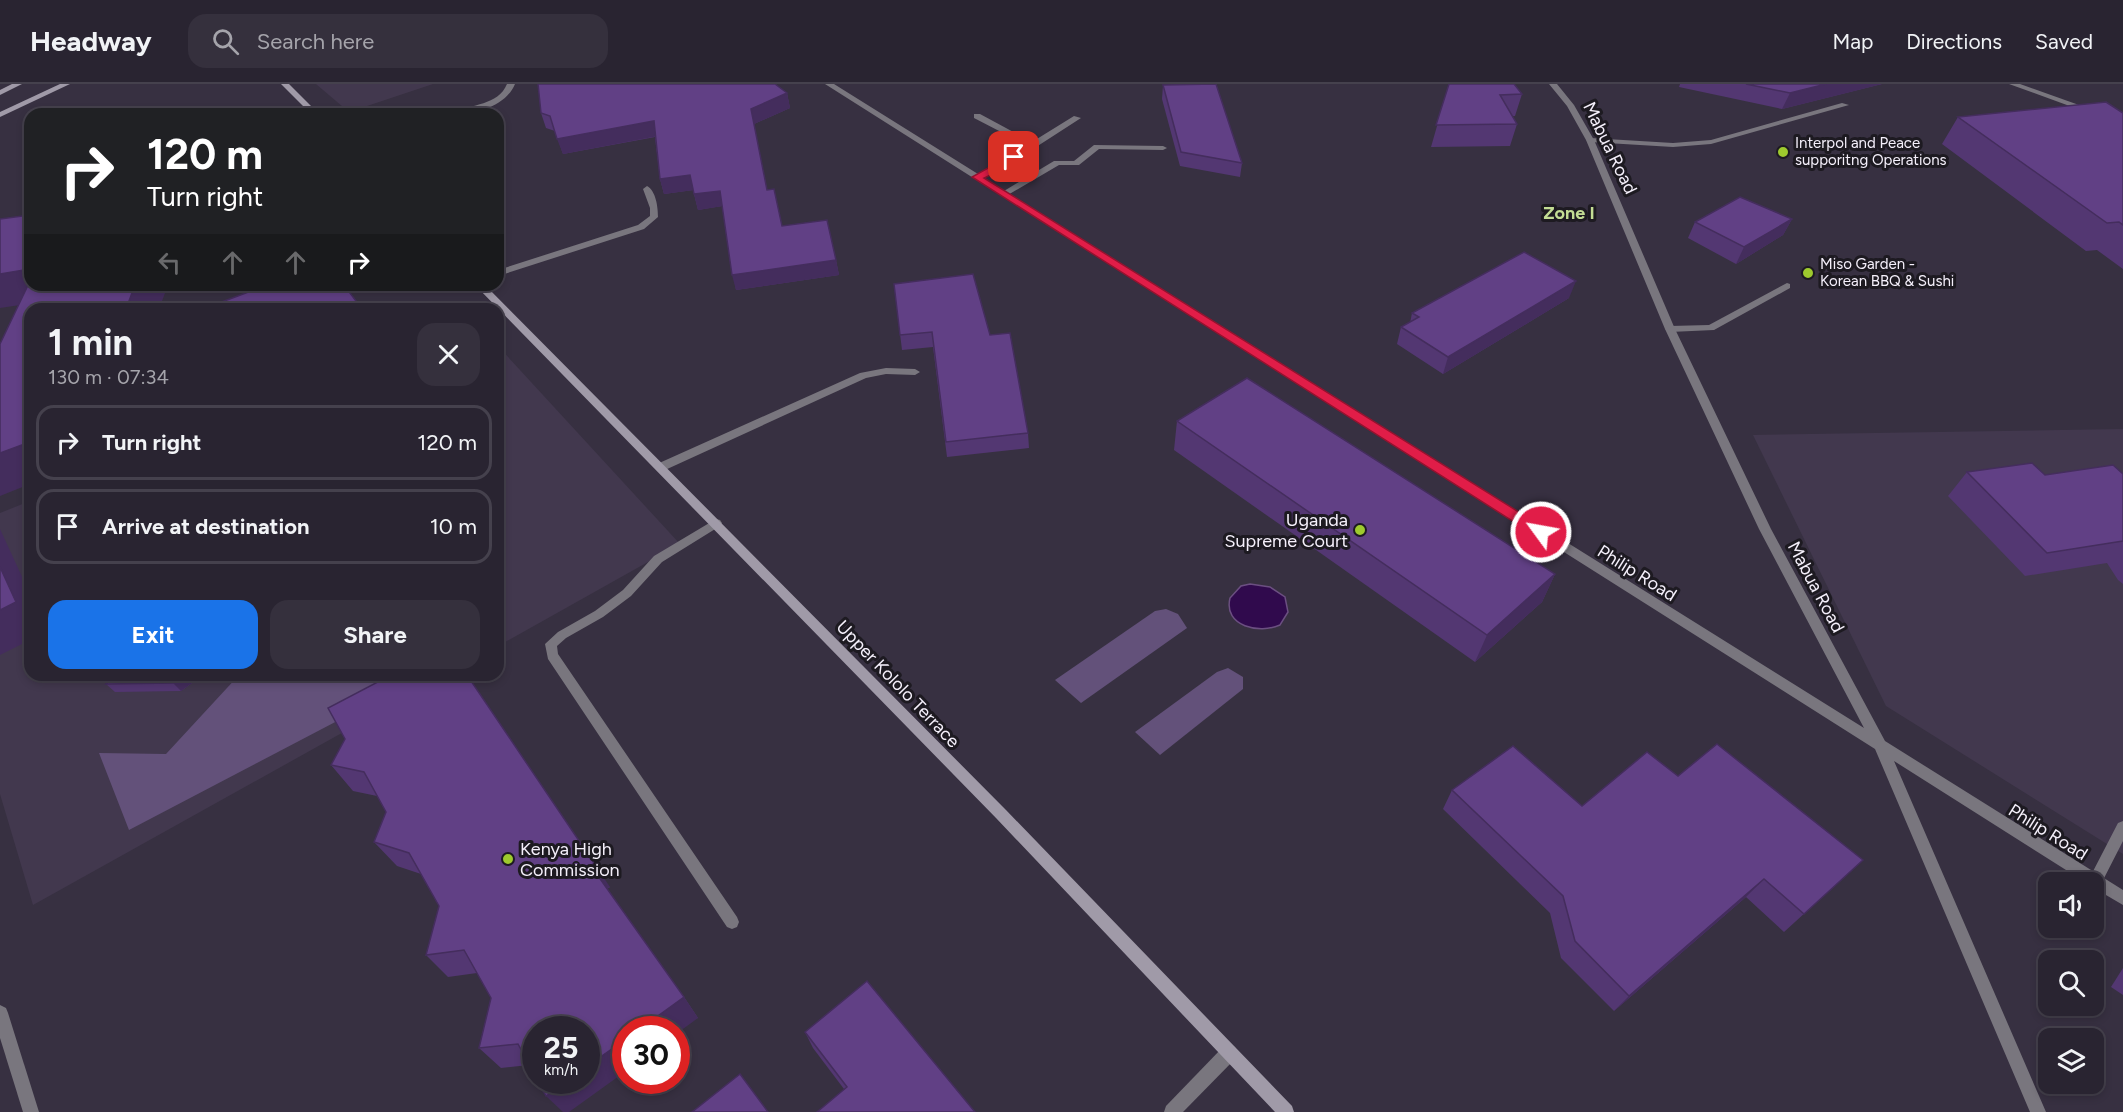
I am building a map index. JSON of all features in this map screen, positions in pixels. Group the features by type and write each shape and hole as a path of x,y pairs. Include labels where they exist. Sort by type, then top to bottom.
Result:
{"main road":[{"path":"0,93 18,84"},
{"path":"0,115 66,84"},
{"path":"285,84 309,108"},
{"name":"Upper Kololo Terrace","path":"486,291 498,303"},
{"name":"Upper Kololo Terrace","path":"504,309 1000,814 1286,1112"}],"street":[{"path":"474,108 497,99 506,93 511,84"},
{"name":"Philip Road","path":"829,84 2081,872"},
{"name":"Mabua Road","path":"1553,84 1570,105 1590,140 1670,329 1765,529 1880,745 2038,1112"},
{"path":"2013,84 2101,114"},
{"path":"1590,140 1673,145 1712,142 1845,105"},
{"path":"977,116 1032,145"},
{"path":"977,177 996,169 1077,118"},
{"path":"1003,194 1056,163 1076,163 1097,147 1163,148"},
{"path":"504,271 641,227 654,217 654,208 647,189"},
{"path":"1670,329 1711,328 1787,286"},
{"path":"661,468 864,375 886,371 915,372"},
{"path":"716,523 658,559 627,593 599,614 562,635 551,644 552,655 732,922"},
{"path":"2100,872 2123,827"},
{"name":"Philip Road","path":"2104,886 2123,898"},
{"path":"0,1013 31,1112"},
{"path":"1172,1112 1230,1053"}],"shaded area":[{"path":"316,84 433,84 361,108 344,108"},
{"path":"504,353 680,544 504,643"},
{"path":"2123,429 2123,854 1886,706 1753,435"},
{"path":"24,503 24,681 435,681 33,905 0,794 0,513"},
{"path":"1250,584 1270,587 1285,597 1288,612 1280,625 1272,628 1254,628 1237,622 1232,616 1229,608 1230,598 1241,586"},
{"path":"1166,609 1178,614 1187,628 1081,703 1055,680 1155,611"},
{"path":"1228,668 1243,677 1243,689 1160,755 1135,732 1217,672"},
{"path":"233,681 414,681 129,830 99,753 166,754"}],"building":[{"path":"538,84 775,84 787,93 751,109 767,190 774,189 782,226 827,220 836,260 732,275 720,191 694,194 690,175 660,179 654,121 557,139 550,116 541,113"},
{"path":"1216,84 1242,163 1181,152 1163,85"},
{"path":"1449,84 1514,84 1522,94 1500,95 1517,124 1436,125"},
{"path":"1746,84 1826,84 1790,93"},
{"path":"2106,102 2123,113 2123,225 2119,222 2107,223 1958,117"},
{"path":"1740,197 1792,219 1744,247 1695,222"},
{"path":"24,216 24,270 0,274 0,219"},
{"path":"1524,252 1576,281 1448,357 1401,327 1419,317 1412,313"},
{"path":"973,274 990,335 1010,333 1028,433 946,442 932,332 900,335 894,284"},
{"path":"25,291 133,291 128,303 24,303 24,444 0,453 0,344"},
{"path":"251,291 348,291 358,303 219,303"},
{"name":"Uganda Supreme Court","path":"1247,378 1555,574 1487,635 1177,421"},
{"path":"2032,463 2045,475 2113,465 2123,474 2123,541 2047,553 1967,472"},
{"path":"0,567 16,602 0,610"},
{"path":"109,681 176,681 173,683 106,684"},
{"path":"380,681 471,681 594,863 591,866 684,997 658,1016 612,1016 612,1049 600,1057 600,1016 522,1016 522,1051 518,1044 479,1048 491,998 464,950 426,955 439,906 409,853 374,842 386,812 364,772 331,765 345,739 328,708"},
{"path":"1717,744 1863,860 1804,914 1764,879 1629,996 1575,941 1563,896 1452,790 1513,746 1582,806 1647,752 1678,776"},
{"path":"867,981 975,1112 817,1112 847,1087 805,1032"},
{"path":"740,1074 768,1112 692,1112"}],"place":[{"name":"Interpol and Peace supporitng Operations","path":"1783,152"},
{"name":"Miso Garden - Korean BBQ & Sushi","path":"1808,273"},
{"name":"Uganda Supreme Court","path":"1360,530"},
{"name":"Kenya High Commission","path":"508,859"}],"district":[{"name":"Zone I","path":"1569,213"}],"route":[{"path":"1014,157 996,169 977,177 1541,532"}]}
